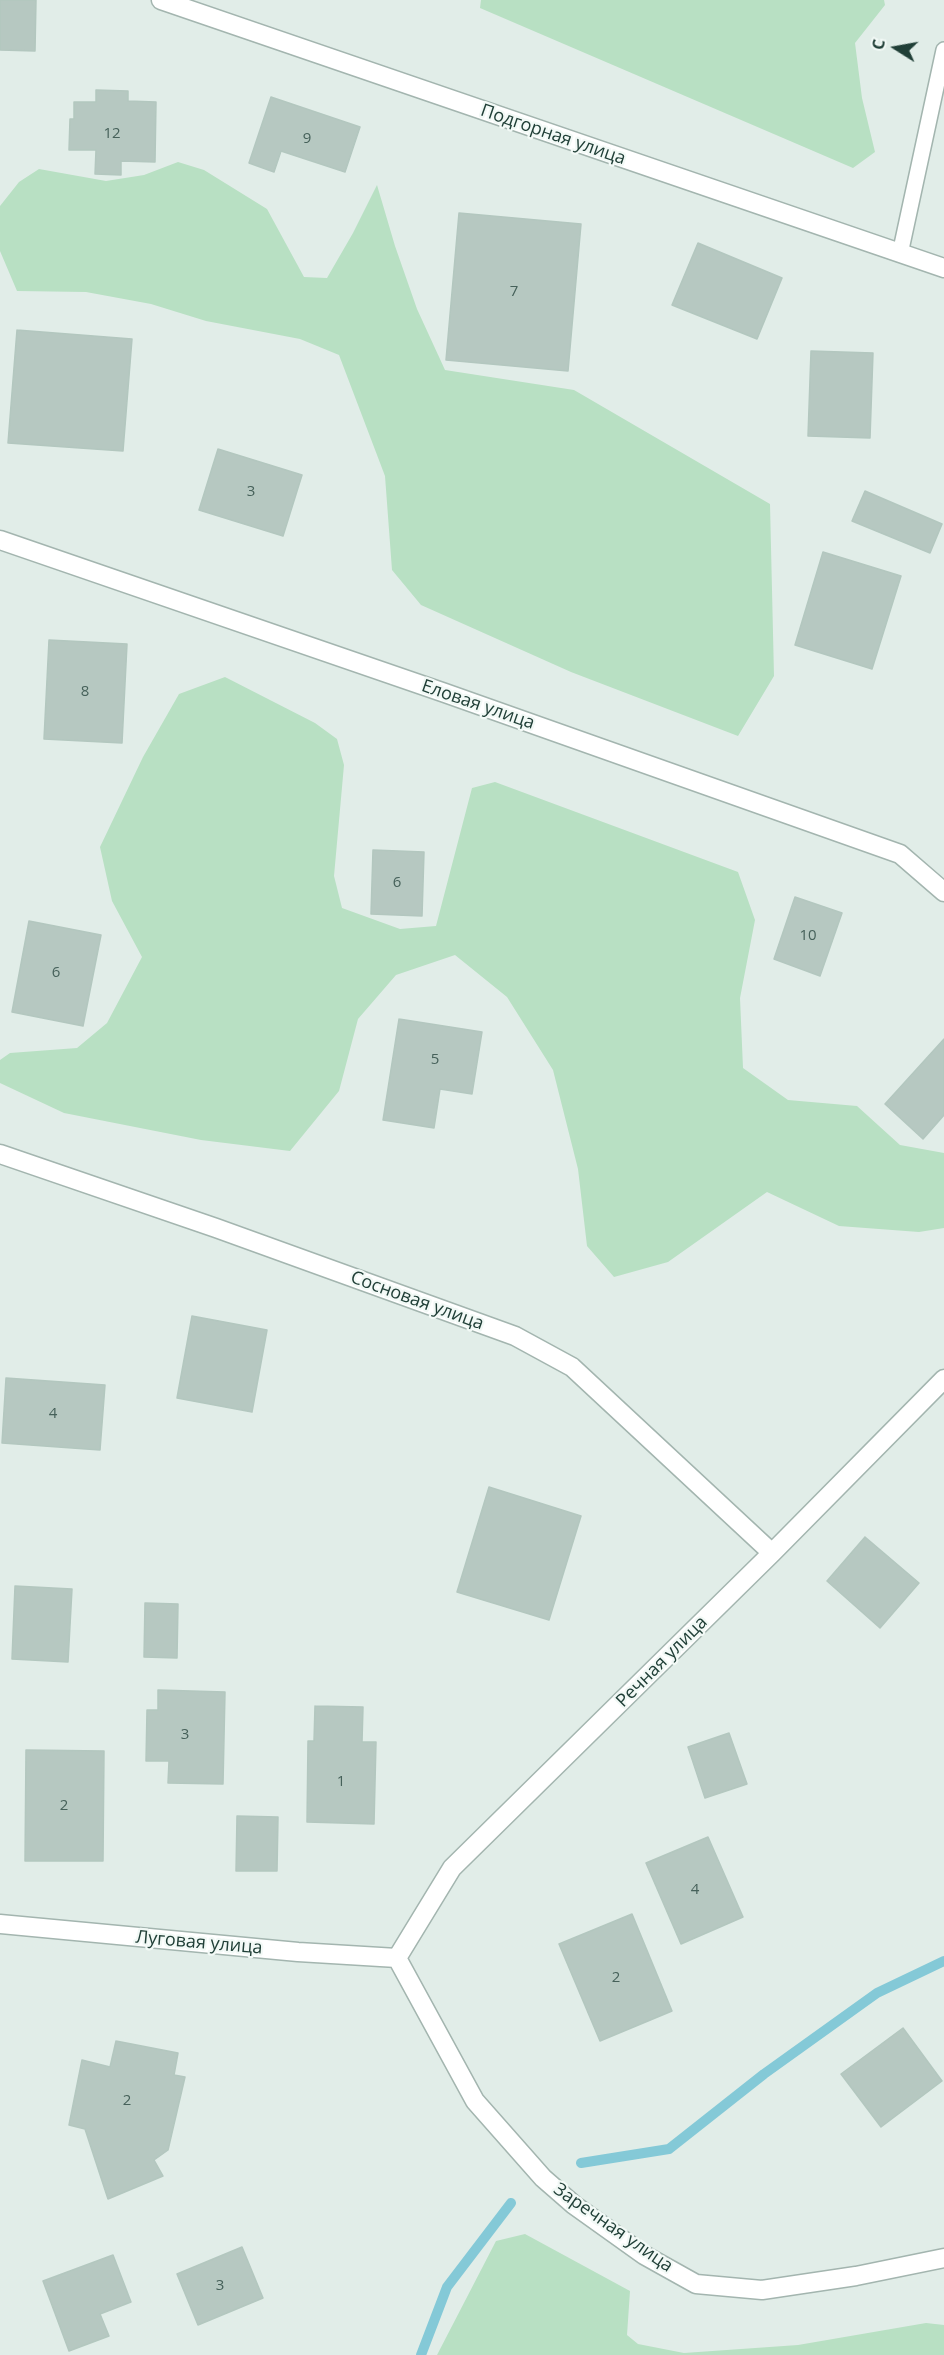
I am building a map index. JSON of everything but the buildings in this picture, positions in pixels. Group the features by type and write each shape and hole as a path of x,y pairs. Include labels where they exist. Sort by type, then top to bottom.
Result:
{"street":[{"name":"Подгорная улица","path":"161,0 944,268"},
{"name":"Еловая улица","path":"0,540 434,689 900,855 944,892"},
{"name":"Сосновая улица","path":"0,1154 228,1232 515,1336 572,1367 772,1554"},
{"name":"Речная улица","path":"397,1958 452,1868 772,1554 944,1379"},
{"name":"Луговая улица","path":"0,1924 298,1952 397,1958"},
{"name":"Заречная улица","path":"397,1958 475,2101 543,2178 574,2205 644,2255 696,2284 762,2290 856,2276 944,2258"}],"lane":[{"path":"900,254 944,50"}],"green space":[{"path":"481,0 884,0 885,5 855,43 862,98 875,152 853,168 480,8"},
{"path":"178,162 204,170 267,209 304,277 327,278 377,185 417,309 445,370 574,390 770,504 774,676 738,736 571,672 421,605 392,570 385,476 339,355 300,339 206,321 151,304 86,292 17,291 0,251 0,206 19,182 39,169 106,181 144,175"},
{"path":"225,677 315,723 337,739 344,765 334,876 342,908 400,929 436,926 472,788 495,782 738,872 755,920 740,998 743,1068 788,1100 857,1106 900,1145 944,1153 944,1228 919,1232 839,1226 767,1192 668,1262 614,1277 587,1246 578,1169 553,1070 507,997 455,955 396,975 358,1019 339,1091 290,1151 201,1140 64,1113 0,1083 0,1060 10,1053 77,1048 107,1023 142,957 112,901 100,847 143,757 179,694"},
{"path":"525,2234 630,2291 627,2335 638,2344 684,2353 798,2345 926,2323 944,2325 944,2355 437,2355 496,2241"}],"waterway":[{"path":"581,2163 669,2149 764,2074 877,1993 944,1961"},
{"path":"421,2355 447,2287 511,2203"}]}
